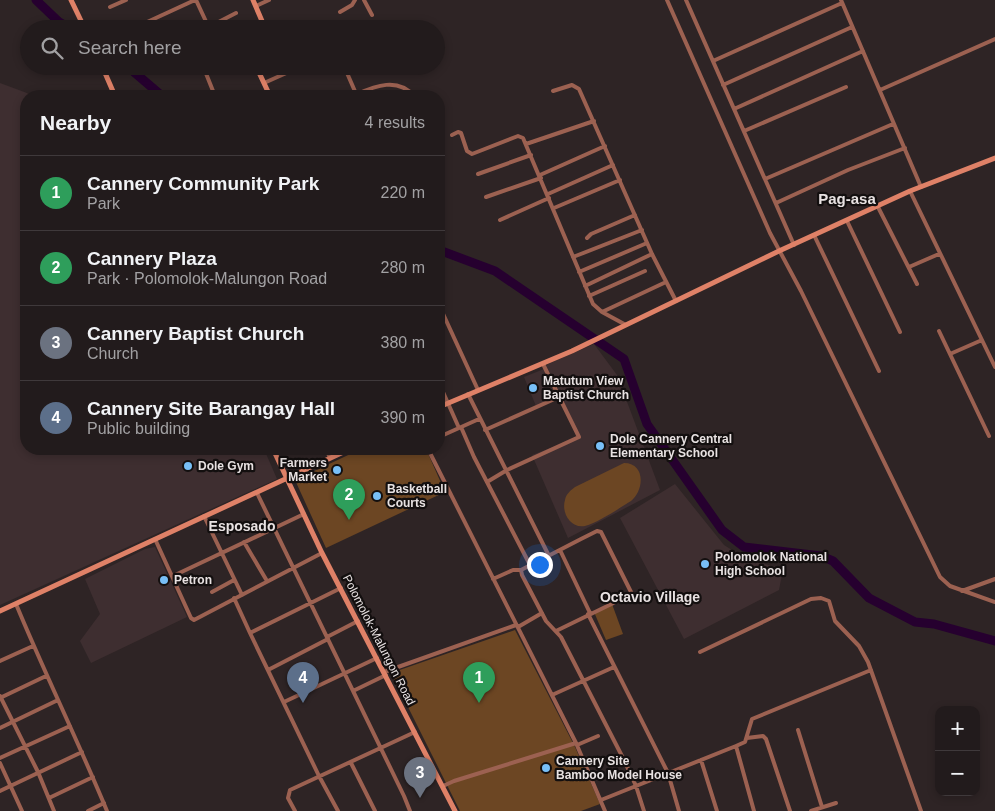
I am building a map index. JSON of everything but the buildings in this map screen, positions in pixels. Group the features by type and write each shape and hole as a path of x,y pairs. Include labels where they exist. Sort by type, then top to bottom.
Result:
{"main road":[{"path":"72,0 81,20"},
{"path":"253,0 262,20"},
{"path":"106,75 112,90"},
{"path":"260,75 267,90"},
{"path":"445,405 600,338 779,251 921,187 995,158"},
{"name":"Polomolok-Malungon Road","path":"276,455 322,553 455,811"},
{"path":"0,611 337,455"}],"street":[{"path":"110,7 126,0"},
{"path":"152,20 196,0 205,20"},
{"path":"256,6 269,0"},
{"path":"340,12 352,5 355,0"},
{"path":"364,0 372,15"},
{"path":"667,0 779,251 801,291 940,577 945,584 995,602"},
{"path":"686,0 794,245"},
{"path":"713,61 841,1 921,187"},
{"path":"223,20 236,13"},
{"path":"723,85 852,26"},
{"path":"880,90 995,39"},
{"path":"734,109 863,51"},
{"path":"207,75 213,90"},
{"path":"264,83 282,75"},
{"path":"348,75 355,90"},
{"path":"368,90 379,85 388,84 407,90"},
{"path":"553,91 567,86 576,86 582,96 652,254 676,302"},
{"path":"744,131 846,87"},
{"path":"526,144 594,122"},
{"path":"765,179 893,124"},
{"path":"452,135 458,132 461,133 467,151 470,154 476,154 518,136 523,138 549,196 589,296 596,308 626,325"},
{"path":"486,197 541,177 605,146"},
{"path":"776,203 848,170 905,148"},
{"path":"478,174 531,155"},
{"path":"500,220 613,164"},
{"path":"554,208 620,180"},
{"path":"910,192 995,367"},
{"path":"878,207 917,284"},
{"path":"587,238 591,234 635,215"},
{"path":"847,221 900,332"},
{"path":"573,257 642,230"},
{"path":"814,236 879,372"},
{"path":"579,272 647,243"},
{"path":"585,286 652,254"},
{"path":"909,267 940,254"},
{"path":"589,296 645,271"},
{"path":"602,312 666,282"},
{"path":"445,318 478,390"},
{"path":"939,331 989,436"},
{"path":"950,354 982,340"},
{"path":"487,482 507,470 579,437 543,364"},
{"path":"468,394 549,556"},
{"path":"445,396 530,565"},
{"path":"485,430 559,398"},
{"path":"445,434 479,419"},
{"path":"431,455 577,744 605,811"},
{"path":"257,493 410,811"},
{"path":"173,576 304,514"},
{"path":"204,516 242,595"},
{"path":"493,579 513,570 522,570 597,531 601,532 632,594 556,631"},
{"path":"155,539 193,619 196,620 234,598 322,553"},
{"path":"244,542 267,581"},
{"path":"560,550 614,667 641,716 668,773 679,811"},
{"path":"522,570 522,575 542,613 561,637 636,786 644,811"},
{"path":"962,591 995,579"},
{"path":"212,592 234,580"},
{"path":"250,633 341,588"},
{"path":"234,598 319,776 338,811"},
{"path":"700,652 811,599 821,598 829,601 835,621 859,646 871,670 921,811"},
{"path":"16,604 46,676 82,752 107,811"},
{"path":"353,691 385,674 517,626 542,613"},
{"path":"268,670 358,622"},
{"path":"0,661 33,646"},
{"path":"284,702 377,658"},
{"path":"552,695 614,667"},
{"path":"601,800 744,743 752,719 871,670"},
{"path":"46,676 0,697 38,772 54,811"},
{"path":"0,728 58,700"},
{"path":"0,758 70,726"},
{"path":"798,730 822,808"},
{"path":"295,811 288,798 290,790 415,732"},
{"path":"443,786 598,736"},
{"path":"747,738 762,736 766,738 790,811"},
{"path":"736,746 754,811"},
{"path":"0,790 82,752"},
{"path":"701,760 717,811"},
{"path":"0,763 22,811"},
{"path":"351,763 375,811"},
{"path":"49,798 93,778"},
{"path":"811,811 836,802"},
{"path":"88,811 104,804"}],"shaded area":[{"path":"0,83 20,90 20,455 267,455 277,479 0,605"},
{"name":"Dole Cannery Central Elementary School","path":"594,344 617,375 660,490 568,538 532,455 579,437 546,365"},
{"path":"544,369 557,397 536,406 524,377"},
{"path":"348,455 429,455 445,492 326,548 295,480"},
{"path":"624,463 631,464 636,468 641,478 638,491 631,501 585,526 571,523 564,510 566,496 569,492 575,487"},
{"name":"Polomolok National High School","path":"675,484 724,545 746,559 783,569 779,590 684,639 620,518"},
{"path":"155,547 187,617 91,663 80,641 100,614 85,579 145,549"},
{"path":"612,604 623,634 606,640 594,612"},
{"path":"515,630 575,747 600,804 581,811 460,811 391,673"}],"waterway":[{"path":"36,0 57,20"},
{"path":"138,75 155,90"},
{"path":"445,252 495,271 624,359 647,424 722,530 744,547 821,556 833,561 869,598 915,622 934,624 995,641"}],"place":[{"name":"Matutum View Baptist Church","path":"533,388"},
{"name":"Dole Cannery Central Elementary School","path":"600,446"},
{"name":"Dole Gym","path":"188,466"},
{"name":"Farmers Market","path":"337,470"},
{"name":"Basketball Courts","path":"377,496"},
{"name":"Cannery Plaza","path":"349,520"},
{"name":"Polomolok National High School","path":"705,564"},
{"name":"Petron","path":"164,580"},
{"name":"Cannery Site Barangay Hall","path":"303,703"},
{"name":"Cannery Community Park","path":"479,703"},
{"name":"Cannery Site Bamboo Model House","path":"546,768"},
{"name":"Cannery Baptist Church","path":"420,798"}],"district":[{"name":"Pag-asa","path":"847,198"},
{"name":"Esposado","path":"242,526"},
{"name":"Octavio Village","path":"650,597"}]}
